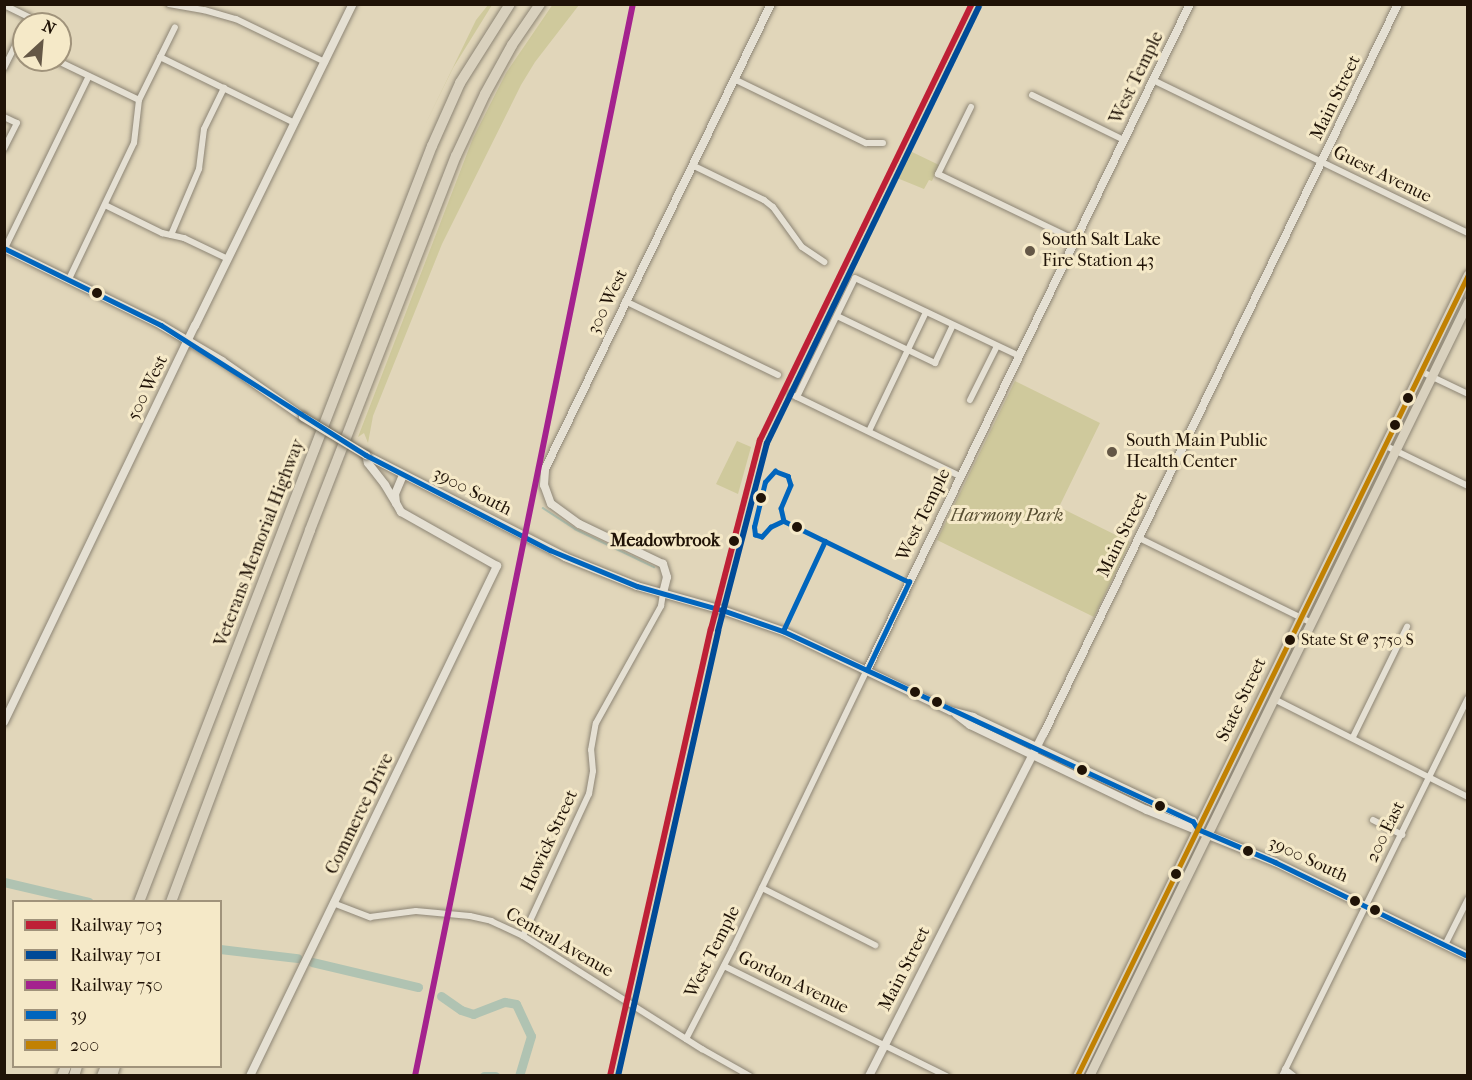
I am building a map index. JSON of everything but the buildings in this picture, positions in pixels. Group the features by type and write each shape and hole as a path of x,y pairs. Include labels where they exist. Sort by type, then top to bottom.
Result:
{"highway":[{"name":"Veterans Memorial Highway","path":"140,900 432,146 460,83 510,4"},
{"path":"172,900 310,530 456,156 495,75 540,4"}],"main road":[{"name":"500 West","path":"4,722 353,4"},
{"name":"3900 South","path":"5,248 188,341 303,417 366,455 537,544 610,576 783,631 951,711 970,725 1193,821 1198,829 1275,862 1467,956"},
{"name":"State Street","path":"1089,1076 1274,699 1305,619 1384,445 1467,274"},
{"name":"State Street","path":"1077,1076 1198,829 1394,450 1467,302"},
{"path":"366,455 368,463 385,484 396,503"}],"street":[{"path":"169,4 210,11 236,19 325,62"},
{"name":"300 West","path":"663,593 667,577 666,569 659,562 568,518 551,504 544,485 548,459 771,4"},
{"name":"West Temple","path":"686,1039 762,888 1190,4"},
{"name":"Main Street","path":"868,1076 1034,752 1398,4"},
{"path":"4,5 19,12"},
{"path":"69,279 135,143 140,100 175,27"},
{"path":"4,68 12,52"},
{"path":"160,57 295,123"},
{"path":"72,68 140,100"},
{"path":"5,248 88,76"},
{"path":"734,79 866,143 883,143"},
{"name":"Guest Avenue","path":"1153,80 1467,233"},
{"path":"171,235 197,176 204,129 224,88"},
{"path":"1032,95 1124,140"},
{"path":"971,107 938,174 1075,240"},
{"path":"4,117 17,123 4,149"},
{"path":"692,165 773,207 802,246 824,262"},
{"path":"105,205 171,235 184,238 228,260"},
{"path":"960,476 794,395 855,278 1019,356"},
{"path":"625,301 778,375"},
{"path":"868,431 926,312"},
{"path":"837,316 935,363 953,325"},
{"path":"970,400 997,346"},
{"path":"1420,371 1467,394"},
{"path":"1384,445 1467,486"},
{"path":"396,503 395,494 403,475"},
{"name":"Commerce Drive","path":"250,1076 497,566 409,519 396,503"},
{"path":"1139,538 1305,619"},
{"name":"Howick Street","path":"523,936 589,794 593,771 591,750 596,723 661,606 663,593"},
{"path":"1353,737 1407,627"},
{"name":"200 East","path":"1284,1072 1402,835 1467,698"},
{"path":"1274,699 1353,737 1467,797"},
{"path":"1373,820 1402,835"},
{"path":"762,888 875,945"},
{"path":"1445,945 1467,900"},
{"name":"Central Avenue","path":"333,903 370,917 416,911 477,917 523,936 686,1039 750,1076"},
{"name":"Gordon Avenue","path":"724,966 947,1076"},
{"path":"1284,1072 1294,1076"}],"green space":[{"path":"553,4 579,5 535,62 521,85 442,244 373,416 368,443 364,433 358,437 473,138 506,73"},
{"path":"488,5 492,5 453,68 423,129 476,20"},
{"path":"910,151 939,165 932,181 929,180 924,189 897,178"},
{"name":"Harmony Park","path":"1015,381 1100,423 1059,507 1130,542 1094,617 937,540"},
{"path":"737,441 751,447 738,494 716,484"}],"waterway":[{"path":"543,508 575,529 654,567"},
{"path":"4,882 80,900"},
{"path":"222,949 297,958"},
{"path":"312,962 418,987"},
{"path":"441,996 461,1010 473,1014 505,1002 516,1004 531,1036 519,1076"},
{"path":"484,1076 495,1076"}],"rail line":[{"name":"750","path":"415,1076 633,4"},
{"name":"703","path":"610,1076 711,629 760,440 972,4"},
{"name":"701","path":"618,1076 718,631 767,443 979,7"}],"transit line":[{"name":"39","path":"4,248 161,325 366,455 550,550 637,586 722,610 783,631 1193,821 1198,829 1275,862 1468,956"},
{"name":"200","path":"1077,1076 1468,275"},
{"name":"39","path":"775,471 788,476 791,485 781,508 784,521 771,527 762,537 755,535 754,527 765,482 775,471"},
{"name":"39","path":"784,521 909,582"},
{"name":"39","path":"783,631 825,541"},
{"name":"39","path":"867,670 909,582"}],"place":[{"name":"South Salt Lake Fire Station 43","path":"1030,251"},
{"name":"South Main Public Health Center","path":"1112,452"},
{"name":"Meadowbrook","path":"734,541"},
{"name":"State St @ 3750 S","path":"1290,640"}]}
